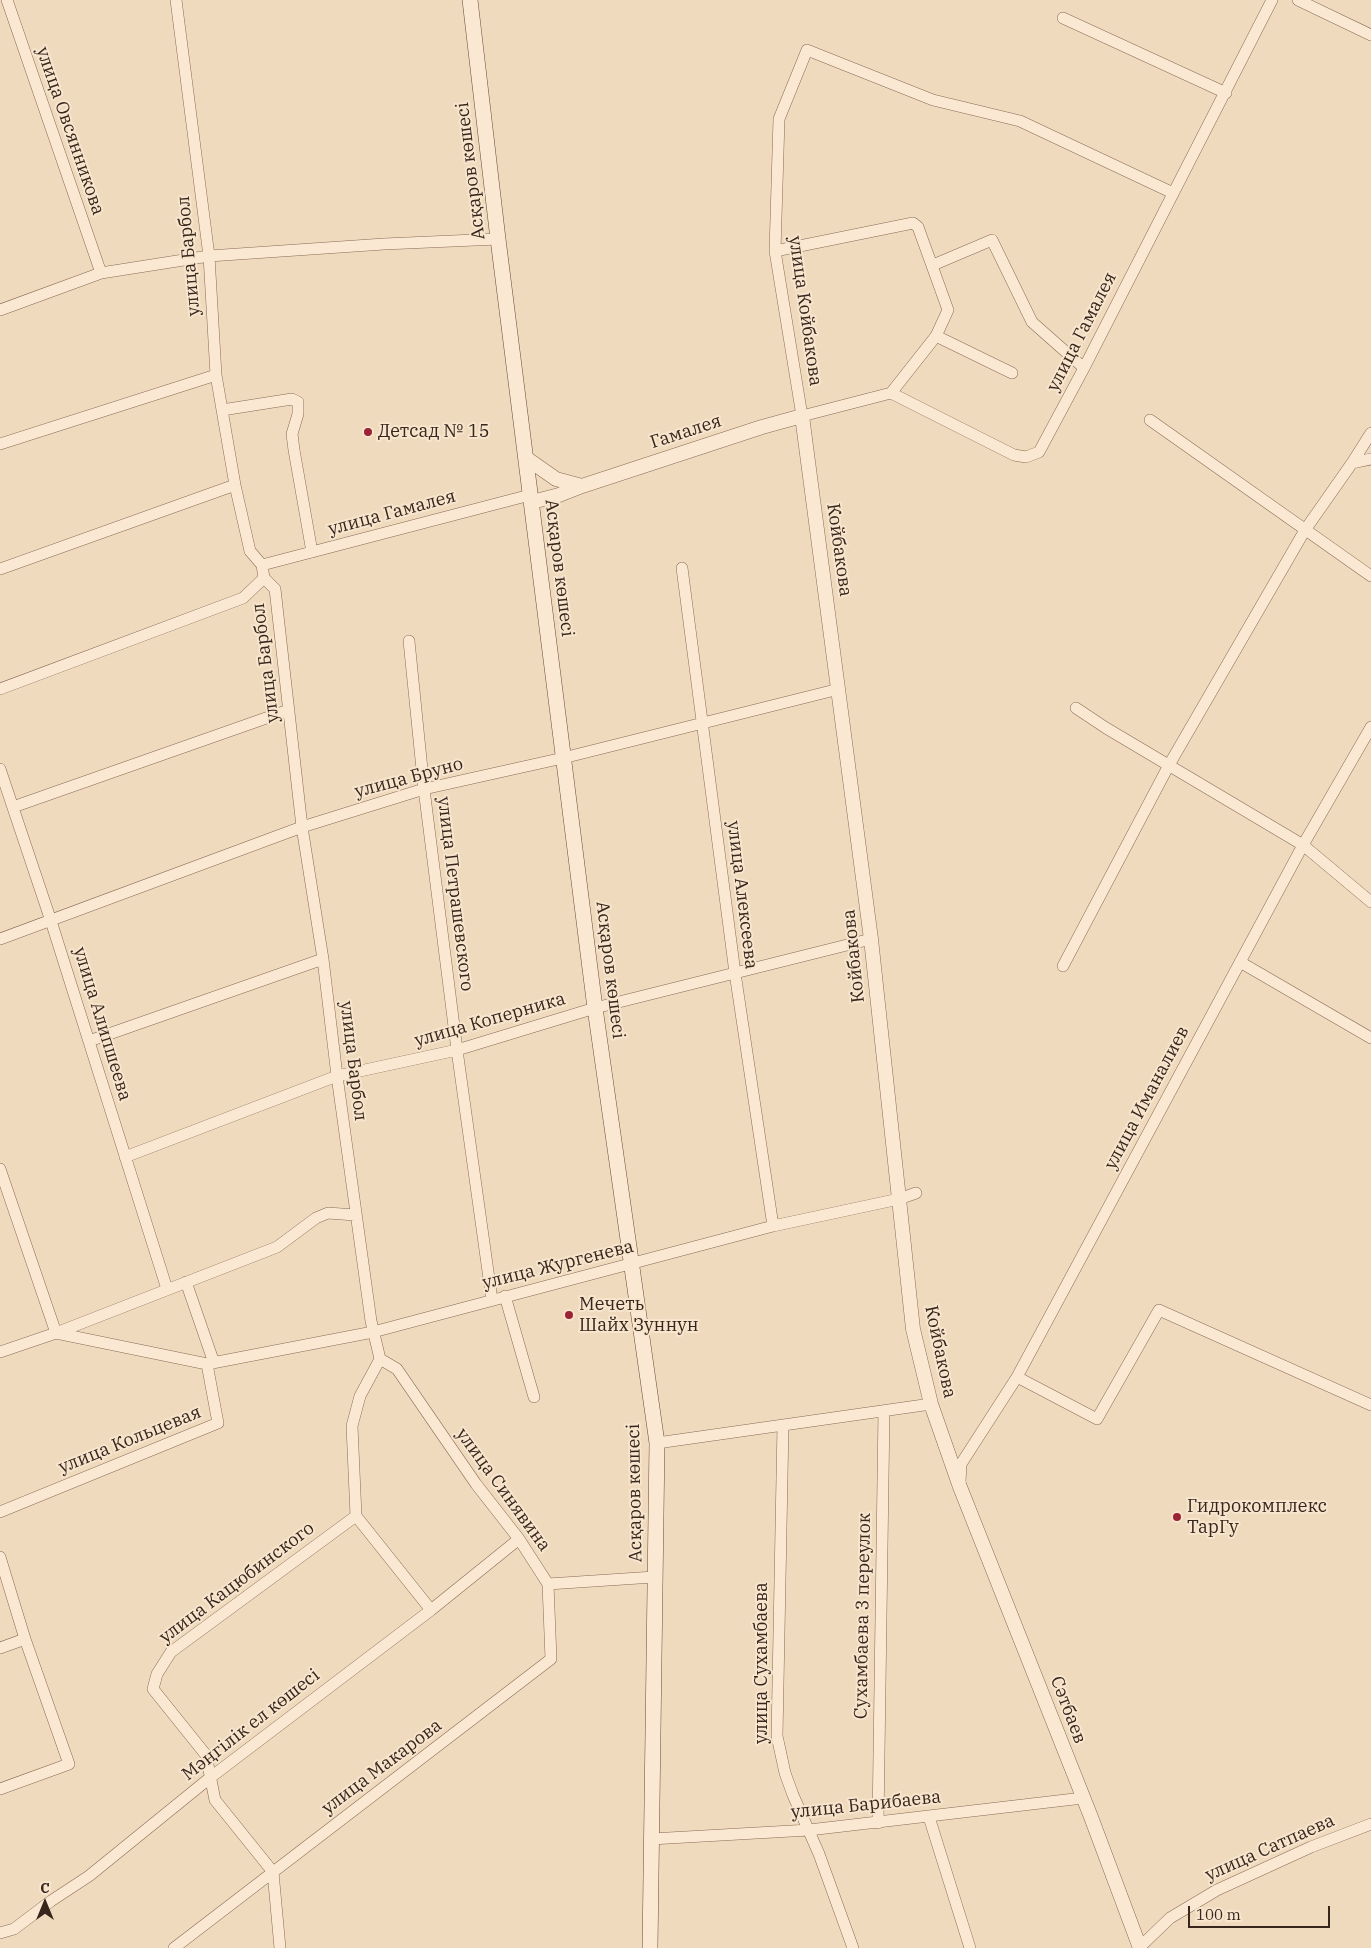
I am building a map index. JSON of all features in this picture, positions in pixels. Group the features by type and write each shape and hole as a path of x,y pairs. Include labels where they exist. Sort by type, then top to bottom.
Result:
{"main road":[{"name":"Асқаров көшесі","path":"470,0 498,239 595,1008 657,1443 650,1948"}],"street":[{"name":"улица Овсянникова","path":"7,0 101,273"},
{"name":"улица Барбол","path":"176,0 209,256 216,375 234,485 250,551 262,566 264,578 275,589 302,827 323,960 355,1215 373,1332"},
{"path":"1298,0 1371,35"},
{"name":"улица Гамалея","path":"891,392 1014,455 1026,457 1039,452 1226,93 1270,1"},
{"path":"1063,18 1226,93"},
{"name":"улица Койбакова","path":"802,416 775,251 779,119 807,50 933,100 1020,121 1173,193"},
{"path":"775,251 913,223 918,227 948,307 936,336 891,392 802,416"},
{"path":"0,310 101,273 209,256 384,244 498,239"},
{"path":"933,264 992,240 1032,322 1084,368"},
{"path":"936,336 1012,372"},
{"path":"0,444 216,375"},
{"path":"222,410 292,398 298,402 298,414 292,434 312,552"},
{"name":"Гамалея","path":"531,498 559,495 762,427 802,416"},
{"name":"Койбакова","path":"802,416 871,940 913,1329 931,1404 960,1487"},
{"path":"1150,420 1371,576"},
{"path":"1063,966 1169,765 1305,530 1371,433"},
{"path":"526,458 556,479 582,486"},
{"path":"1352,463 1371,459"},
{"path":"0,569 234,485"},
{"name":"улица Гамалея","path":"262,566 531,498"},
{"name":"улица Алексеева","path":"682,568 735,973 772,1226"},
{"path":"0,689 243,598 264,578"},
{"name":"улица Петрашевского","path":"409,641 424,789 457,1050 492,1300"},
{"name":"улица Бруно","path":"0,939 302,827 424,789 563,758 838,689"},
{"path":"1076,708 1106,728 1303,845 1371,902"},
{"path":"13,806 289,710"},
{"name":"улица Иманалиев","path":"960,1487 961,1464 1018,1377 1303,845 1371,727"},
{"name":"улица Алипшеева","path":"0,769 51,920 167,1290"},
{"name":"улица Коперника","path":"126,1157 337,1076 457,1050 595,1008 871,940"},
{"path":"89,1041 323,960"},
{"path":"1240,962 1371,1038"},
{"path":"0,1169 56,1333"},
{"name":"улица Жургенева","path":"210,1364 373,1332 505,1296 632,1265 772,1226 899,1199 916,1193"},
{"path":"0,1352 56,1333 277,1247 316,1218 328,1213 355,1215"},
{"path":"56,1333 210,1364 186,1282"},
{"path":"505,1296 534,1397"},
{"path":"1018,1377 1097,1419 1159,1310 1371,1405"},
{"path":"373,1332 380,1359 360,1396 352,1426 356,1516 431,1610"},
{"name":"улица Синявина","path":"380,1359 397,1369 476,1484 519,1539 548,1584"},
{"name":"улица Кольцевая","path":"0,1512 218,1423 210,1364"},
{"path":"657,1443 931,1404"},
{"name":"Сухамбаева 3 переулок","path":"878,1822 884,1411"},
{"name":"улица Сухамбаева","path":"783,1425 777,1736 785,1774 825,1870 853,1948"},
{"name":"Сәтбаев","path":"960,1487 1140,1947"},
{"name":"улица Кацюбинского","path":"211,1777 206,1755 153,1689 157,1674 171,1652 356,1516"},
{"name":"Мәңгілік ел көшесі","path":"0,1933 14,1929 51,1900 89,1876 211,1777 431,1610 519,1539"},
{"path":"0,1557 25,1639 69,1764 0,1789"},
{"path":"548,1584 654,1577"},
{"name":"улица Макарова","path":"174,1948 551,1659 548,1584"},
{"path":"0,1648 25,1639"},
{"path":"211,1777 215,1800 273,1872 280,1948"},
{"name":"улица Барибаева","path":"652,1839 809,1830 1083,1798"},
{"path":"929,1817 970,1948"},
{"name":"улица Сатпаева","path":"1140,1947 1170,1918 1217,1890 1311,1848 1371,1824"}],"place":[{"name":"Детсад № 15","path":"368,432"},
{"name":"Мечеть Шайх Зуннун","path":"569,1315"},
{"name":"Гидрокомплекс ТарГу","path":"1177,1517"}]}
